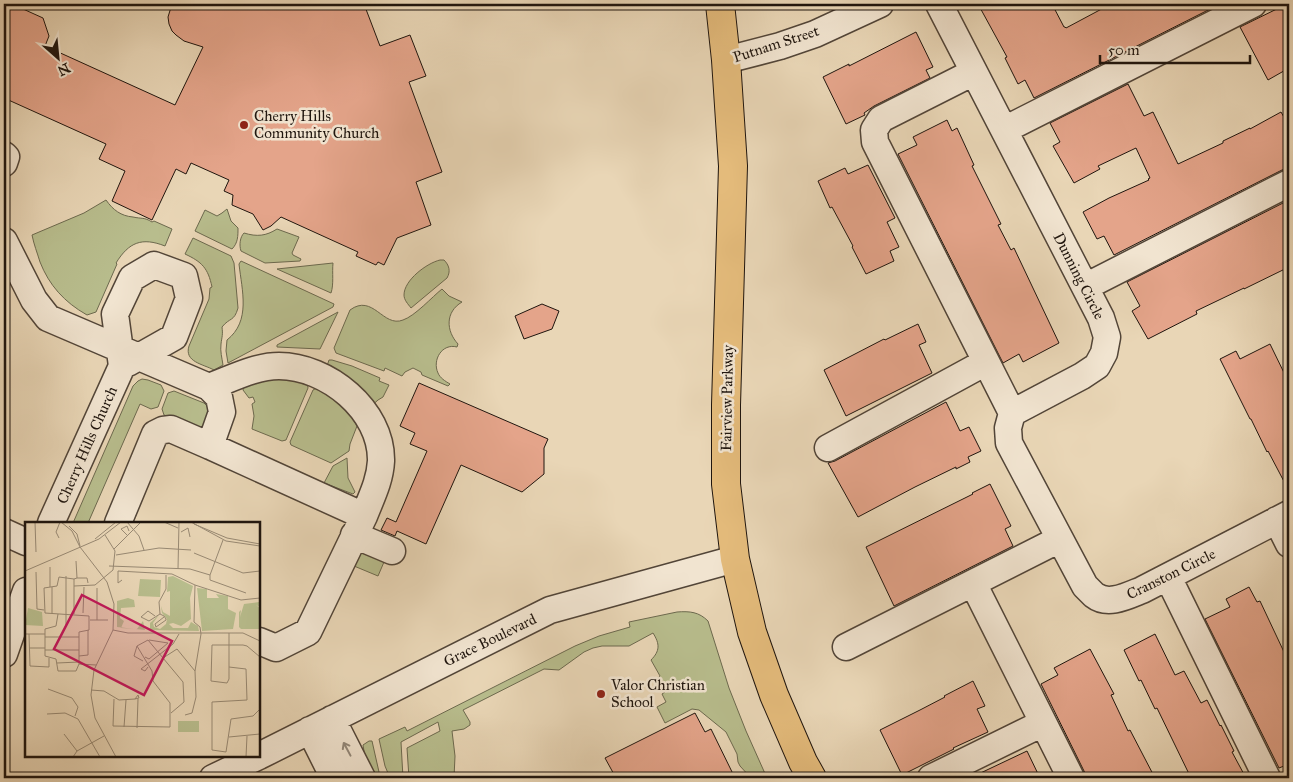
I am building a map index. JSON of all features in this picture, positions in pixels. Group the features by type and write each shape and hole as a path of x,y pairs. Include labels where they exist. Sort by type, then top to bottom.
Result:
{"main road":[{"name":"Fairview Parkway","path":"720,4 726,60 733,166 726,405 726,484 734,559 752,632 774,695 803,762 812,778"}],"street":[{"name":"Putnam Street","path":"726,60 806,37 880,4"},
{"name":"Dunning Circle","path":"938,4 1101,318 1107,337 1104,353 1097,366 1012,413"},
{"path":"1004,130 1253,4"},
{"path":"846,647 1060,540 1009,442 1008,428 1012,413 875,142 874,130 881,119 974,72"},
{"path":"4,155 6,157 4,164"},
{"path":"1084,286 1289,183"},
{"path":"4,241 34,300 48,318 127,357 209,387 219,397 222,412 210,446"},
{"name":"Cherry Hills Church","path":"51,522 127,357"},
{"path":"828,448 986,362"},
{"path":"209,387 252,370 276,366 294,367 318,375 345,390 372,422 378,442 381,461 377,486 308,632 264,649"},
{"path":"118,522 155,434 171,429 210,446 359,525 392,551"},
{"name":"Cranston Circle","path":"1060,540 1085,586 1095,596 1105,600 1120,599 1142,590 1283,517 1289,544"},
{"path":"4,532 25,542"},
{"name":"Grace Boulevard","path":"260,756 550,610 734,559"},
{"path":"1168,577 1267,778"},
{"path":"973,583 1071,778"},
{"path":"4,654 25,594"},
{"path":"931,778 1043,723"},
{"path":"321,725 334,778"},
{"path":"321,725 362,778"},
{"name":"Grace Boulevard","path":"213,778 257,757"}],"green space":[{"path":"106,200 114,210 121,214 154,221 172,229 165,246 157,243 143,242 137,243 126,250 116,263 96,312 87,315 64,299 48,278 40,262 32,235 84,213"},
{"path":"227,209 231,221 238,228 237,242 232,249 195,231 205,210 217,216"},
{"path":"277,229 299,237 292,253 301,259 300,261 265,263 241,251 240,241 244,233 261,235"},
{"path":"193,238 231,256 234,263 238,308 233,318 222,327 221,349 223,365 214,370 196,362 189,356 188,351 209,299 210,288 212,287 203,266 185,254"},
{"path":"444,260 448,266 449,273 447,278 411,308 404,297 408,284 423,268"},
{"path":"241,261 334,304 333,307 228,363 227,340 235,332 242,315 243,295 239,264"},
{"path":"333,263 331,293 277,269"},
{"path":"442,289 449,296 462,302 456,306 449,322 451,333 458,344 457,347 452,346 443,350 436,363 439,375 450,384 448,386 422,375 421,372 413,368 402,376 385,368 384,371 336,353 334,348 350,310 358,306 365,306 390,319 396,321 403,320 418,311"},
{"path":"338,312 320,349 277,347 277,345"},
{"path":"329,360 352,366 380,378 379,381 389,385 383,397 369,408 326,369"},
{"path":"280,377 307,381 308,388 286,440 282,441 252,429 254,416 252,404 255,402 253,397 249,398 243,390 244,385"},
{"path":"142,379 148,380 161,385 164,391 158,407 151,409 140,404 88,522 73,522 133,386"},
{"path":"320,386 350,413 357,426 349,451 331,463 291,445 290,442 313,390"},
{"path":"174,391 207,406 209,410 205,425 198,428 193,427 164,415 162,409 168,393"},
{"path":"347,458 348,478 355,492 353,494 324,483 333,466"},
{"path":"358,548 387,555 378,576 354,566"},
{"path":"677,612 694,613 708,621 729,688 767,778 751,778 740,766 737,754 726,732 699,710 692,709 665,723 657,707 666,702 662,694 665,692 658,678 660,676 651,660 656,654 658,647 653,633 629,646 593,648 584,652 559,670 544,669 463,710 470,725 464,729 452,731 455,756 454,778 409,778 407,748 440,731 438,722 401,742 403,778 390,778 385,766 379,739 405,727 407,731 575,646 599,636 630,627 629,622"},
{"path":"372,741 382,778 376,778 365,757 363,745"}],"building":[{"name":"Cherry Hills Community Church","path":"4,4 12,4 43,18 49,36 45,46 175,105 203,47 184,41 172,31 168,17 172,4 364,4 380,46 410,35 426,76 409,82 442,172 416,182 431,225 397,238 384,265 378,262 376,265 356,256 358,252 281,217 263,230 253,214 232,205 233,195 224,191 229,180 191,163 186,174 176,169 152,220 112,201 125,171 99,159 106,144 4,98"},
{"path":"978,4 1052,4 1066,28 1111,4 1220,4 1034,98 1025,80 1018,84 1005,58 1007,57"},
{"path":"1289,4 1289,68 1268,80 1240,27"},
{"path":"916,32 933,67 926,70 930,78 874,106 864,113 865,115 846,124 823,77"},
{"path":"1128,84 1144,116 1153,112 1178,164 1223,143 1223,141 1281,112 1289,126 1289,168 1114,255 1104,236 1097,239 1083,212 1149,180 1150,178 1136,148 1098,166 1100,169 1074,183 1053,146 1060,142 1050,123"},
{"path":"947,120 952,131 957,128 974,165 972,166 1001,224 998,225 1011,250 1014,248 1059,343 1023,362 1019,354 1003,363 898,154 917,145 913,137"},
{"path":"868,165 895,218 887,222 899,247 890,251 894,261 866,274 832,207 830,208 818,181 845,168 848,174"},
{"path":"1289,200 1289,267 1196,311 1197,314 1148,339 1132,311 1140,306 1127,282"},
{"path":"542,304 559,311 552,329 524,339 515,316"},
{"path":"918,324 926,342 919,345 932,373 846,416 824,370"},
{"path":"1270,344 1289,383 1289,491 1220,359 1236,351 1240,359"},
{"path":"419,383 548,439 544,448 544,474 522,492 461,465 426,544 397,531 395,536 381,530 387,518 396,522 427,451 410,444 415,433 400,426"},
{"path":"946,402 960,431 969,427 981,451 968,457 970,462 915,487 858,517 828,463"},
{"path":"990,484 1011,526 1005,529 1013,546 894,606 866,547"},
{"path":"1249,587 1257,602 1260,601 1284,652 1289,650 1289,764 1279,768 1205,619 1230,607 1226,599"},
{"path":"1155,634 1175,675 1184,671 1201,703 1207,700 1246,778 1191,778 1157,708 1155,709 1141,680 1139,681 1124,650"},
{"path":"1090,649 1114,694 1111,695 1128,731 1130,730 1155,778 1087,778 1041,684 1058,675 1054,668"},
{"path":"973,681 985,706 977,709 988,732 902,775 880,730"},
{"path":"695,713 705,732 711,729 735,778 616,778 605,758"},
{"path":"1027,751 1040,778 970,778"}],"place":[{"name":"Cherry Hills Community Church","path":"244,125"},
{"name":"Valor Christian School","path":"601,694"}]}
